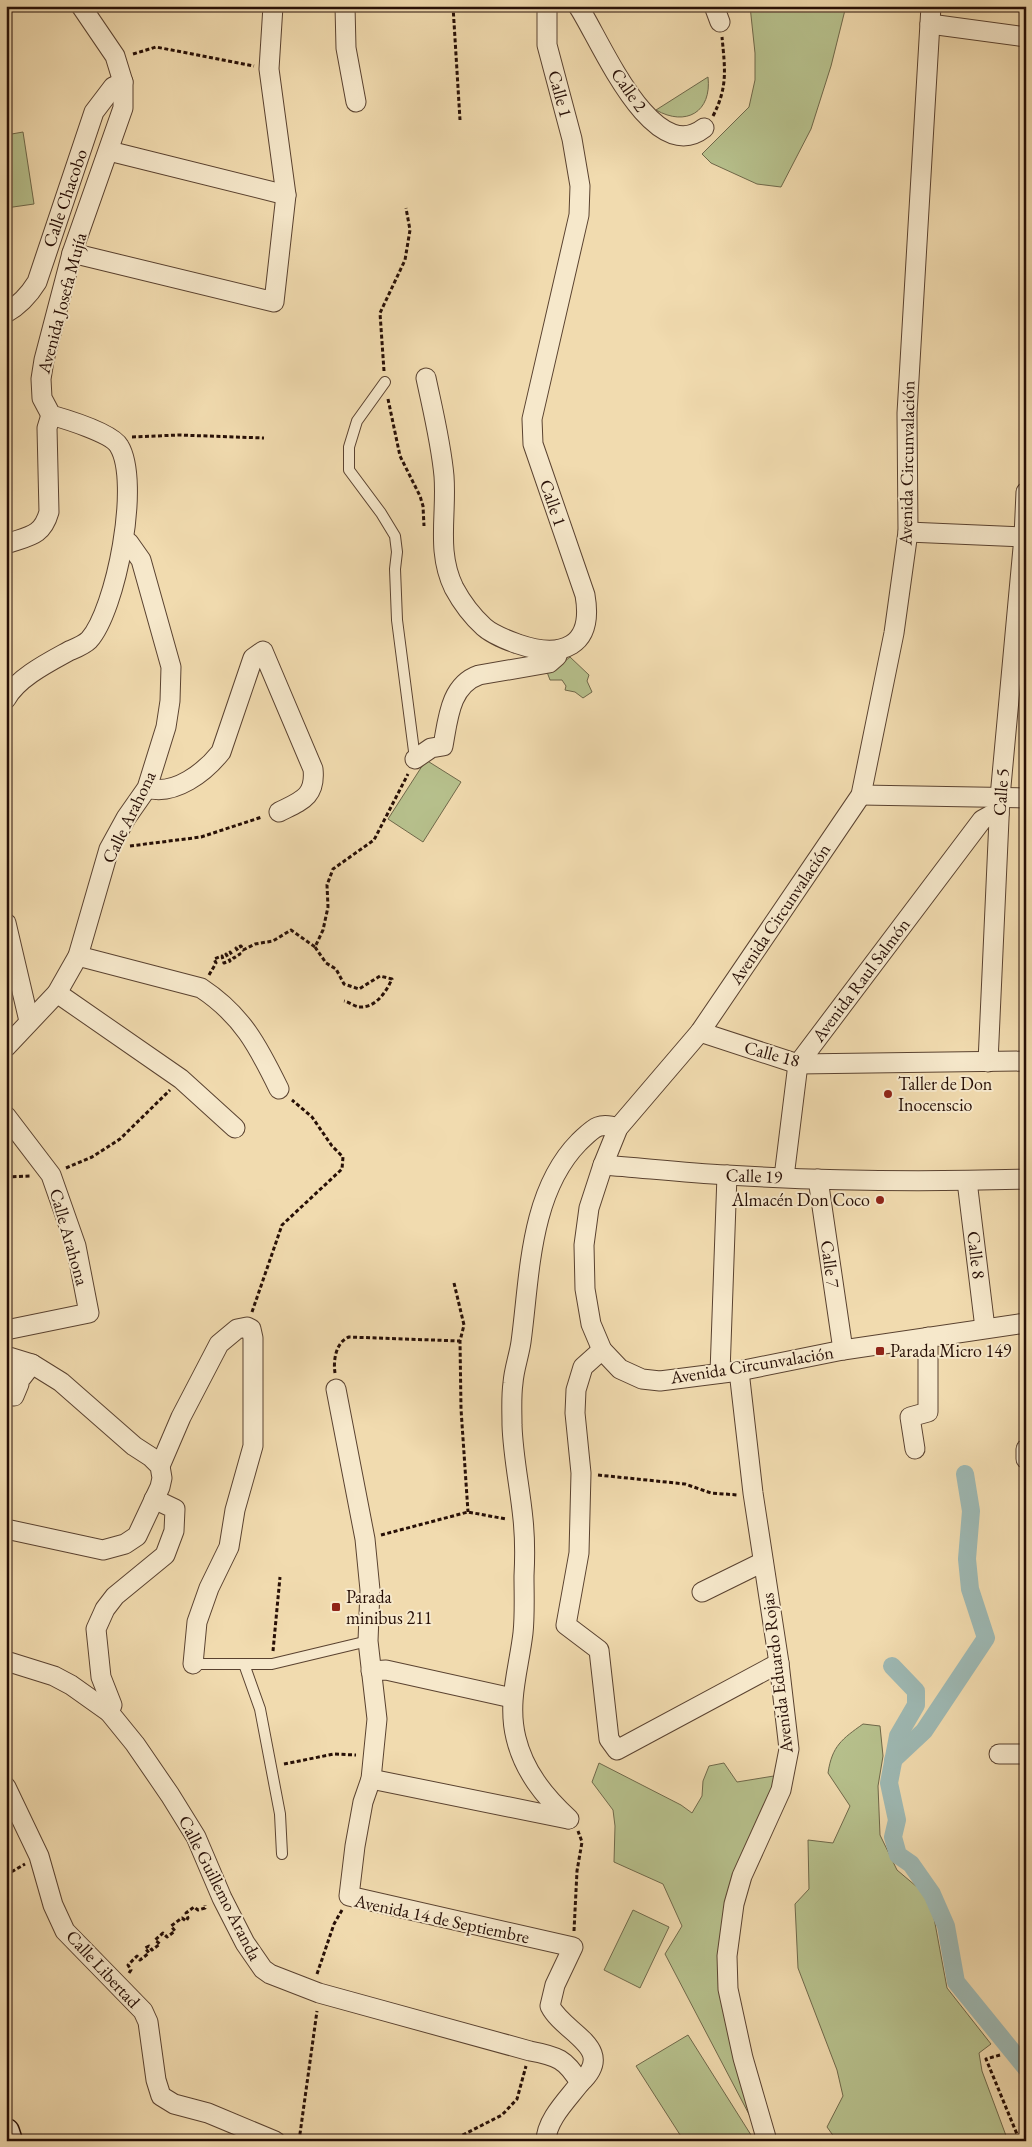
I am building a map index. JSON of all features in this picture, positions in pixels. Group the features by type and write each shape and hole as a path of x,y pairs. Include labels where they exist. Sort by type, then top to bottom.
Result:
{"main road":[{"path":"6,2132 9,2141"}],"street":[{"name":"Avenida Josefa Mujía","path":"51,415 42,398 41,379 44,360 72,253 123,108 123,82 115,56 81,6"},
{"path":"72,253 274,302 286,195 269,69 273,6"},
{"path":"345,6 346,48 356,102"},
{"name":"Calle 1","path":"415,759 431,748 443,746 451,704 468,678 549,663 554,660 558,651 570,647 580,638 588,609 585,595 533,444 532,419 579,215 580,186 572,139 547,45 547,6"},
{"name":"Calle 2","path":"578,6 619,80 647,116 663,129 681,136 696,135 704,128"},
{"path":"930,15 1026,37"},
{"name":"Avenida Circunvalación","path":"930,15 907,413 908,532 894,633 860,795 700,1032 618,1128 602,1165 589,1208 584,1245 584,1289 592,1324 602,1350 620,1369 642,1379 660,1381 739,1371 842,1350 1026,1323"},
{"name":"Calle Chacobo","path":"6,312 14,308 30,294 37,282 94,112 113,87 123,82"},
{"path":"109,150 286,195"},
{"path":"426,378 438,430 444,477 443,546 445,566 455,590 485,628 505,639 525,646 558,651"},
{"path":"6,544 38,533 45,524 49,512 47,428 51,415 77,423 118,444 125,468 127,498 124,540 105,611 97,629 87,642 27,676 6,699"},
{"name":"Calle 5","path":"988,1062 1000,806 1025,537 1026,492"},
{"path":"908,532 1025,537"},
{"name":"Calle Arahona","path":"6,1047 57,993 78,956 109,849 126,818 147,788 166,727 170,701 171,668 141,560 129,543 124,540"},
{"path":"147,788 156,790 180,784 201,773 213,762 221,752 253,658 263,651 306,752 312,769 314,783 306,798 279,812"},
{"path":"860,795 1000,806 1026,798"},
{"name":"Avenida Raul Salmón","path":"784,1177 798,1064 982,820 991,815 1000,806"},
{"path":"6,923 29,1021"},
{"path":"78,956 201,988 215,997 233,1014 255,1041 279,1089"},
{"path":"57,993 181,1079 235,1128"},
{"name":"Calle 18","path":"700,1032 798,1064 1026,1061"},
{"name":"Calle Arahona","path":"6,1116 51,1175 76,1246 89,1313 6,1330"},
{"path":"569,1819 552,1803 523,1762 515,1736 512,1698 523,1632 524,1522 512,1426 512,1384 521,1343 526,1296 539,1220 549,1186 572,1150 592,1129 607,1124 618,1128"},
{"name":"Calle 19","path":"602,1165 727,1175 818,1179 1026,1180"},
{"path":"720,1374 727,1175"},
{"name":"Calle 7","path":"818,1179 842,1350"},
{"name":"Calle 8","path":"967,1181 985,1328"},
{"path":"6,1529 102,1550 125,1544 137,1536 162,1478 160,1466 181,1417 219,1344 237,1329 247,1327 253,1332 254,1338 253,1446 235,1510 229,1547 209,1588 196,1622 193,1664"},
{"path":"915,1449 910,1417 928,1412 928,1337"},
{"path":"602,1350 583,1367 578,1380 575,1413 581,1473 579,1553 566,1625 599,1650 609,1740 617,1750 779,1663"},
{"path":"6,1356 32,1364 61,1382 160,1466"},
{"path":"6,1395 14,1396 19,1384 6,1378 8,1373 22,1377 32,1364"},
{"name":"Avenida Eduardo Rojas","path":"739,1371 753,1493 779,1663 789,1749 786,1774 773,1810 742,1876 734,1904 728,1956 728,1989 743,2058 767,2141"},
{"path":"336,1389 365,1539 370,1590 368,1641 377,1719 371,1779 363,1802 355,1846 350,1896"},
{"path":"1026,1449 1026,1459"},
{"path":"109,1712 112,1705 101,1677 96,1629 104,1609 115,1596 166,1554 174,1531 175,1509 154,1500"},
{"path":"702,1592 763,1562"},
{"name":"Calle Guillemo Aranda","path":"6,1661 54,1676 71,1685 109,1712 155,1773 196,1837 222,1898 245,1943 263,1969 270,1974 315,1991 530,2051 553,2055 563,2060 580,2083"},
{"path":"371,1670 386,1670 512,1698"},
{"path":"999,1754 1026,1754"},
{"path":"371,1779 569,1819"},
{"name":"Calle Libertad","path":"6,1788 39,1856 53,1905 66,1931 143,2011 148,2022 156,2080 161,2096 174,2104 208,2113 275,2141"},
{"name":"Avenida 14 de Septiembre","path":"350,1896 573,1947"},
{"path":"546,2141 546,2135 556,2114 580,2083 589,2075 593,2066 593,2051 589,2045 562,2022 550,2006 555,1985 573,1947"}],"lane":[{"path":"385,382 356,421 349,448 348,470 381,513 395,536 397,552 395,570 397,620 415,759"},
{"path":"193,1664 272,1664 368,1641"},
{"path":"244,1664 260,1710 280,1814 282,1854"}],"path":[{"path":"453,6 460,120"},
{"path":"704,128 722,99 725,83 717,14"},
{"path":"115,56 142,53 156,47 269,69"},
{"path":"406,208 410,230 405,260 380,313 385,382 400,456 423,506 426,537 436,544 443,546"},
{"path":"118,444 133,436 179,434 264,438"},
{"path":"315,947 323,930 328,907 327,885 333,869 374,840 415,759"},
{"path":"109,849 201,836 279,812"},
{"path":"201,988 216,963 214,959 222,956 224,963 230,961 226,954 230,952 234,958 240,954 236,948 241,946 243,950 255,944 273,941 291,930 315,947 326,963 336,969 344,984 359,989 380,976 392,980 382,997 370,1004 359,1007 344,1001"},
{"path":"6,1177 51,1175 92,1157 120,1139 181,1079"},
{"path":"247,1327 282,1225 342,1168 343,1157 332,1146 312,1117 279,1089"},
{"path":"454,1283 464,1326 460,1341 461,1409 468,1512"},
{"path":"336,1389 334,1363 340,1344 350,1337 460,1341"},
{"path":"581,1473 686,1484 711,1493 729,1495 753,1493"},
{"path":"365,1539 468,1512 524,1522"},
{"path":"272,1664 280,1577"},
{"path":"271,1766 334,1754 360,1756"},
{"path":"569,1819 578,1830 582,1842 577,1871 573,1947"},
{"name":"Avenida 14 de Septiembre","path":"299,2141 315,1991 334,1924 350,1896"},
{"path":"118,1984 132,1970 128,1964 137,1956 140,1960 149,1953 145,1948 149,1946 152,1950 160,1944 155,1940 163,1933 166,1937 175,1931 171,1926 182,1918 186,1921 188,1918 186,1913 194,1907 198,1910 206,1908 204,1901 222,1898"},
{"path":"451,2141 502,2115 517,2099 530,2051"},
{"path":"1000,2055 986,2059 1019,2139 1022,2141"},
{"path":"330,2141 341,2138 363,2141"}],"green space":[{"path":"750,6 846,6 831,66 811,129 781,187 757,184 711,163 702,154 749,107 755,80 755,53"},
{"path":"708,77 706,99 695,113 677,117 656,110"},
{"path":"23,132 34,204 6,208 6,135"},
{"path":"570,657 589,675 587,681 592,692 583,698 575,692 565,690 566,686 562,680 550,680 547,672 559,666"},
{"path":"426,760 461,782 423,842 388,819"},
{"path":"863,1724 880,1726 883,1756 878,1786 880,1835 897,1870 923,1892 934,1918 947,1988 991,2044 979,2053 982,2071 1008,2141 837,2141 827,2127 843,2096 837,2070 798,1968 795,1904 809,1889 808,1840 833,1843 850,1806 828,1773 832,1756 839,1744"},
{"path":"599,1763 681,1805 692,1813 702,1796 703,1781 709,1766 724,1763 737,1782 780,1775 753,1846 730,1958 763,2141 665,1954 682,1926 663,1884 614,1862 615,1826 613,1810 592,1782"},
{"path":"633,1910 669,1927 640,1988 604,1970"},
{"path":"688,2035 751,2135 743,2141 684,2141 636,2066"}],"waterway":[{"path":"893,1760 924,1731 986,1638 970,1589 967,1559 971,1511 965,1474"},
{"path":"892,1666 916,1691 916,1705 898,1736 889,1783 897,1820 893,1837 898,1855 911,1864 932,1894 946,1926 956,1982 1026,2068"}],"place":[{"name":"Taller de Don Inocenscio","path":"888,1094"},
{"name":"Almacén Don Coco","path":"880,1200"},
{"name":"Parada Micro 149","path":"880,1351"},
{"name":"Parada minibus 211","path":"336,1607"}]}
